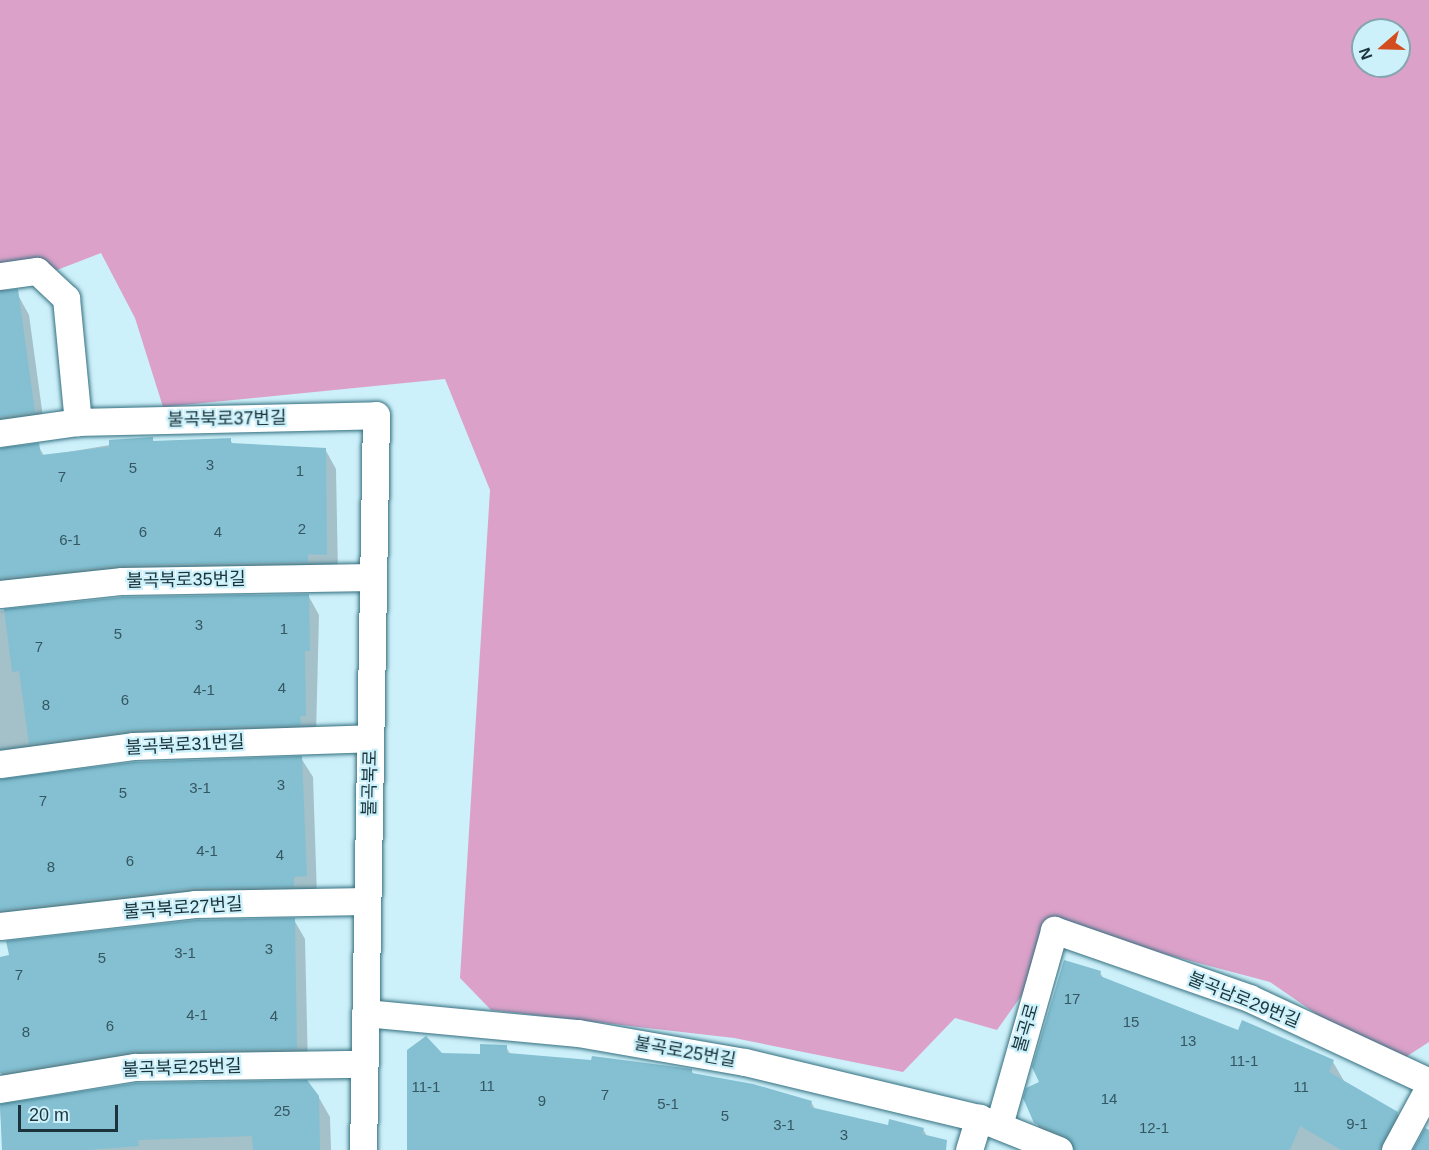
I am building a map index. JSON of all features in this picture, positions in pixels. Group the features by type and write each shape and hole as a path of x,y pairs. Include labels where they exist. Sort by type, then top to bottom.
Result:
{"street":[{"path":"0,276 37,271 66,298 78,422"},
{"name":"불곡북로37번길","path":"0,433 78,422 376,415"},
{"name":"불곡북로","path":"363,1150 376,415"},
{"name":"불곡북로35번길","path":"0,594 122,581 373,577"},
{"name":"불곡북로31번길","path":"0,764 133,746 370,738"},
{"name":"불곡북로27번길","path":"0,926 195,904 368,900"},
{"name":"불곡남로29번길","path":"1054,930 1250,998 1429,1082"},
{"name":"불곡로","path":"969,1150 989,1122 1054,930"},
{"name":"불곡로25번길","path":"365,1013 578,1033 746,1062 989,1122 1059,1150"},
{"name":"불곡북로25번길","path":"0,1089 135,1067 364,1064"},
{"path":"1395,1150 1429,1087"}],"shaded area":[{"path":"0,0 1429,0 1429,1042 1392,1066 1270,982 1123,943 1056,947 997,1030 955,1018 903,1072 734,1038 491,1010 460,978 490,490 445,379 163,407 135,318 101,253 0,292"}],"building":[{"path":"18,289 35,412 0,417 0,291"},
{"path":"153,437 153,441 231,438 231,443 326,448 327,555 308,554 308,562 122,565 0,578 0,448 39,443 41,455 109,447 109,440"},
{"path":"309,594 310,651 305,651 306,716 300,716 301,725 132,730 29,744 19,671 12,672 4,609 123,597"},
{"path":"302,756 307,876 294,877 294,887 193,888 0,910 0,779 134,762"},
{"path":"295,918 297,1049 135,1051 0,1073 0,957 9,955 6,941 196,920"},
{"path":"1064,960 1101,971 1100,976 1238,1030 1242,1020 1334,1060 1329,1072 1398,1112 1379,1150 1341,1150 1300,1126 1290,1150 1074,1150 1065,1136 1034,1123 1023,1098 1026,1088 1039,1082 1032,1067"},
{"path":"426,1036 442,1053 480,1054 480,1044 507,1045 507,1053 591,1060 592,1056 692,1069 692,1073 753,1084 812,1101 810,1107 888,1125 889,1119 924,1128 922,1134 947,1140 946,1150 407,1150 407,1050"},
{"path":"307,1080 319,1096 320,1150 253,1150 252,1136 138,1140 139,1146 88,1150 2,1150 0,1104 136,1083"},
{"path":"1425,1128 1429,1130 1429,1150 1413,1150"}]}
